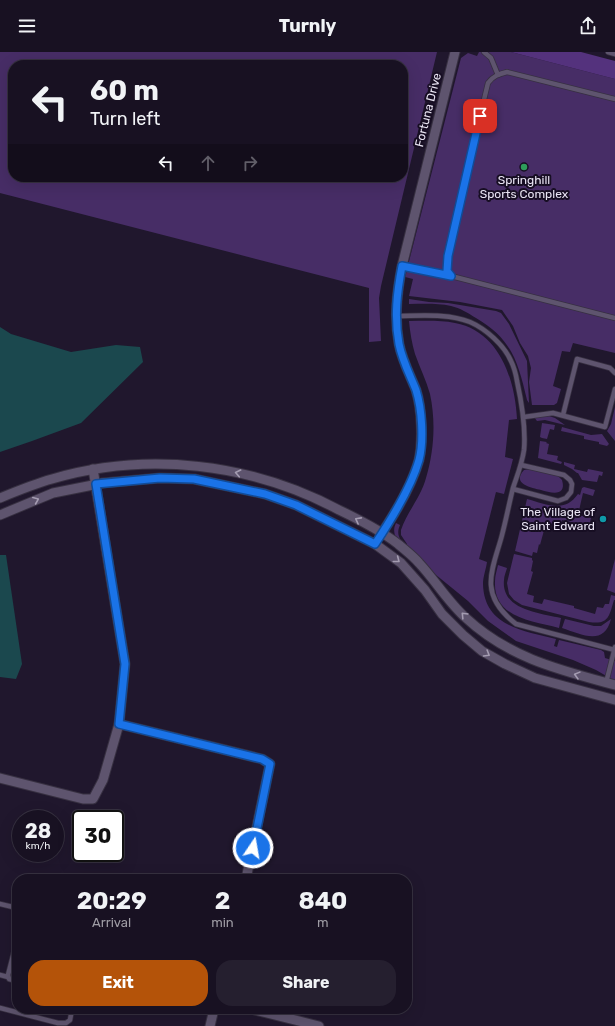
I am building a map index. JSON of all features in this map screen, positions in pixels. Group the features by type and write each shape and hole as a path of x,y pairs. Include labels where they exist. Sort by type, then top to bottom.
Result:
{"street":[{"name":"Fortuna Drive","path":"375,544 392,518 419,460 421,442 420,414 416,392 399,345 395,316 397,293 402,266 455,52"},
{"path":"0,498 51,479 92,469 136,464 178,464 238,472 295,488 320,499 383,532 419,562 465,618 490,638 536,662 558,670 611,684"},
{"path":"0,778 83,800 93,799 103,780 119,724 125,664 96,484 92,469"},
{"path":"0,516 52,494 96,484 160,478 194,479 265,494 296,505 375,544 401,563 425,590 442,614 482,651 535,678 615,700"},
{"path":"119,724 262,759 270,764 247,874"},
{"path":"210,1026 213,1014"},
{"path":"271,1014 319,1026"}],"lane":[{"path":"484,52 491,58 498,75"},
{"path":"608,52 615,54"},
{"path":"451,276 447,271 448,256 488,83 494,76 508,72 615,99"},
{"path":"402,266 451,276 615,318"},
{"path":"395,316 454,317 470,322 484,330 504,350 511,360 516,376 524,416 524,444 521,465 513,489 491,576 492,594 498,607 506,617 516,624 615,649 611,684"},
{"path":"563,415 577,360 610,368 615,373"},
{"path":"524,416 548,413 563,415 605,427 615,389"},
{"path":"513,489 558,501 566,498 571,492 572,484 564,474 521,465"},
{"path":"0,904 12,907"},
{"path":"8,977 12,967"},
{"path":"0,975 12,980"},
{"path":"0,1008 12,1011"},
{"path":"23,1014 58,1023 66,1023 70,1020 71,1014"}],"shaded area":[{"path":"0,52 437,52 408,173 408,60 8,60 8,182 406,182 379,298 381,341 369,342 369,288 0,193"},
{"name":"Springhill Sports Complex","path":"479,52 511,52 615,79 615,353 573,343 570,352 562,351 553,386 561,389 557,403 554,405 532,405 529,382 531,368 528,356 520,343 513,326 502,310 460,302 409,296 413,279 405,277 461,58 468,53 477,56"},
{"path":"511,52 581,52 615,61 615,79"},
{"path":"409,299 448,303 501,313 509,324 527,361 529,403 512,353 498,334 476,318 458,308 440,304 409,304"},
{"path":"409,321 438,321 455,323 470,328 483,336 493,346 502,359 513,388 517,419 509,420 505,457 513,459 504,494 496,492 479,559 487,562 483,584 485,598 490,609 498,618 519,629 556,639 554,646 557,647 559,640 601,650 604,652 605,658 615,661 615,681 596,670 573,660 516,641 488,621 468,601 403,548 397,539 394,533 396,523 400,525 398,531 399,537 407,546 401,535 401,530 424,485 429,468 433,436 433,415 430,394 415,354"},
{"path":"0,327 11,334 71,352 116,345 140,347 143,362 81,423 0,452"},
{"path":"615,407 615,441 607,431 611,424"},
{"path":"549,416 565,425 545,420 537,421 534,417"},
{"path":"542,423 555,425 554,430 550,429 547,439 540,437"},
{"path":"562,427 591,435 602,434 609,444 607,446 599,444 599,442 584,439 584,436 561,431"},
{"path":"540,441 547,442 546,443 549,444 547,454 558,456 557,460 562,462 561,464 538,458"},
{"path":"564,462 575,465 574,469 587,472 588,469 603,472 602,476 599,475 597,482 582,480 578,473 564,465"},
{"path":"530,469 558,476 562,480 562,489 553,493 524,484 520,479 521,475 524,470"},
{"path":"584,487 595,490 593,496 583,493 578,515 591,518 589,526 562,520 560,526 546,523 537,553 533,552 532,556 515,551 527,499 548,505 561,506 573,500 578,494 580,495 582,488"},
{"path":"514,554 532,558 533,561 531,571 533,572 527,594 534,596 533,602 542,604 544,599 574,606 574,608 595,614 597,607 603,608 605,604 609,604 611,595 615,596 615,600 609,615 604,621 596,623 589,622 522,605 514,600 509,594 507,583"},
{"path":"0,555 6,555 22,664 16,679 0,677"},
{"path":"615,559 615,593 607,590"},
{"path":"498,565 507,568 504,580 505,590 509,598 515,604 533,612 561,618 559,628 516,616 500,603 496,593 495,579"},
{"path":"565,619 594,626 601,626 611,619 608,628 603,633 597,636 591,636 562,628"}],"place":[{"name":"Springhill Sports Complex","path":"524,167"},
{"name":"The Village of Saint Edward","path":"603,519"}],"route":[{"path":"253,848 270,764 262,759 119,724 125,664 96,484 160,478 194,479 265,494 296,505 375,544 392,518 410,482 419,460 421,442 420,414 416,392 399,345 395,316 397,293 402,266 451,276 447,271 448,256 480,116"}]}
